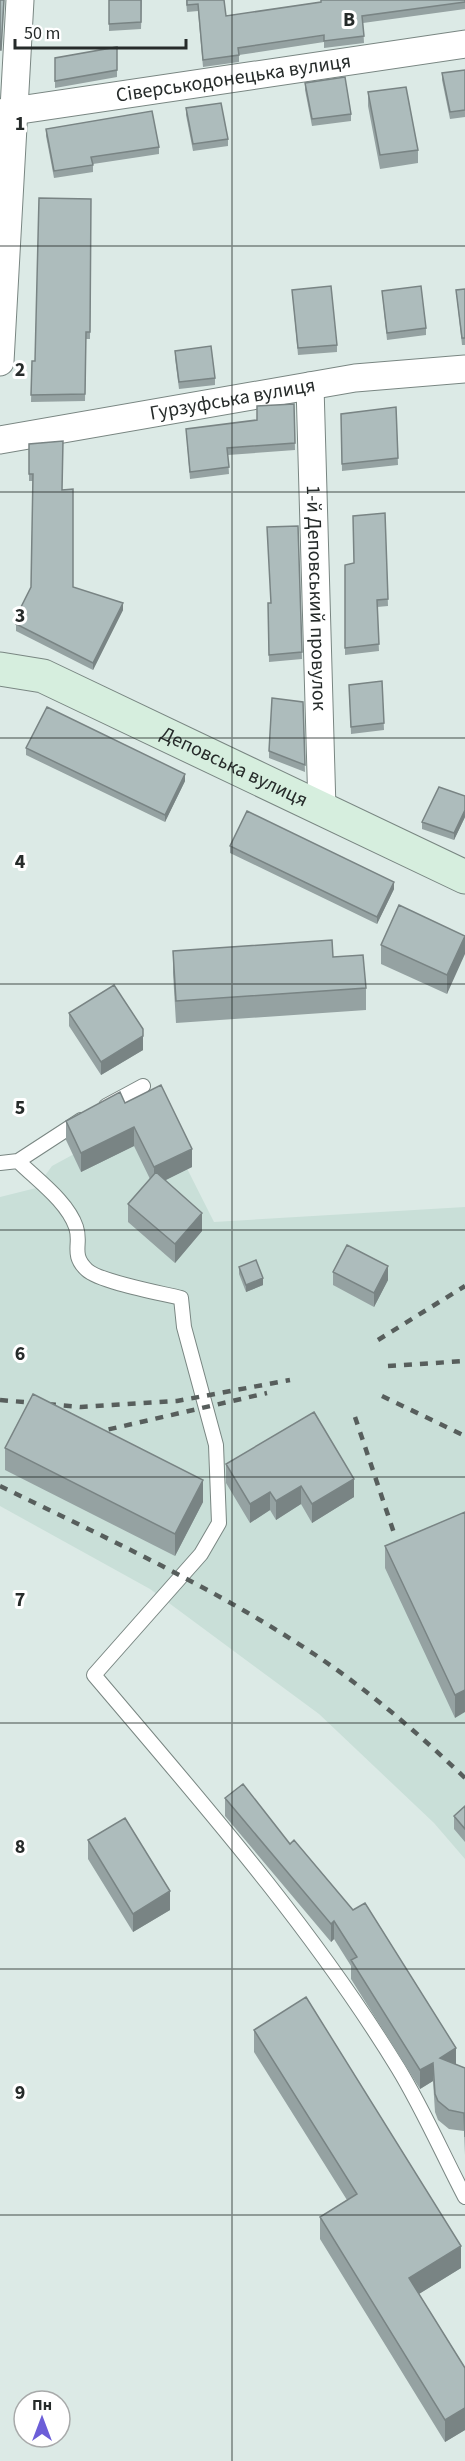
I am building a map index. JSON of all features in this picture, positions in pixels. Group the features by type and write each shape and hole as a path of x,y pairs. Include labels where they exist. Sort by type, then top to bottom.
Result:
{"main road":[{"name":"Деповська вулиця","path":"0,669 43,676 465,877"}],"street":[{"path":"0,362 7,112 20,0"},
{"name":"Сіверськодонецька вулиця","path":"7,112 465,44"},
{"name":"Гурзуфська вулиця","path":"0,440 355,378 465,369"},
{"name":"1-й Деповський провулок","path":"310,386 322,809"}],"lane":[{"path":"0,1163 18,1161 67,1128 143,1086"},
{"path":"18,1161 63,1205 77,1228 76,1256 88,1271 129,1286 181,1298 184,1327 216,1445 219,1523 201,1554 94,1675 223,1826 277,1894 337,1976 398,2069 465,2197"}],"shaded area":[{"path":"157,1109 214,1222 465,1207 465,1859 434,1823 319,1714 150,1589 0,1506 0,1197 36,1188 52,1166"}],"building":[{"path":"0,0 4,0 1,50 0,50"},
{"path":"109,0 141,0 141,22 109,24"},
{"path":"187,0 224,0 226,16 321,2 321,0 465,0 465,2 362,16 364,36 324,41 324,35 238,48 239,55 203,60 198,4 187,5"},
{"path":"117,47 117,70 55,81 55,58"},
{"path":"465,70 465,110 450,112 442,73"},
{"path":"345,77 351,114 312,119 305,83"},
{"path":"406,87 418,150 380,155 368,92"},
{"path":"221,103 228,139 193,144 186,108"},
{"path":"152,111 159,147 91,157 93,165 54,171 46,129"},
{"path":"39,198 91,199 90,332 86,332 85,394 31,395 32,361 35,361"},
{"path":"331,286 337,345 298,348 292,290"},
{"path":"421,286 426,328 387,333 382,291"},
{"path":"465,289 465,338 462,338 456,290"},
{"path":"211,346 215,378 179,382 175,351"},
{"path":"294,404 295,443 227,448 229,467 190,472 186,429 257,420 257,406"},
{"path":"396,407 398,458 342,464 341,414"},
{"path":"63,441 62,490 73,489 73,587 123,603 93,663 16,624 16,617 31,587 33,474 29,474 29,444"},
{"path":"385,513 388,599 377,600 379,644 345,648 345,565 354,563 353,516"},
{"path":"298,526 302,652 269,655 268,603 271,603 267,527"},
{"path":"382,681 384,723 351,727 349,685"},
{"path":"272,698 303,702 305,765 269,751"},
{"path":"47,707 185,774 165,815 26,748"},
{"path":"439,787 465,796 465,810 454,833 422,822"},
{"path":"247,811 394,882 377,917 230,846"},
{"path":"399,905 465,936 447,975 381,945"},
{"path":"332,940 333,957 363,955 366,988 176,1001 173,951"},
{"path":"114,985 143,1029 143,1036 101,1062 69,1013"},
{"path":"161,1085 192,1149 154,1167 134,1127 81,1153 66,1121 120,1092 125,1103"},
{"path":"156,1172 202,1213 175,1244 128,1204"},
{"path":"347,1245 388,1266 374,1293 333,1272"},
{"path":"256,1260 263,1278 246,1285 239,1267"},
{"path":"33,1394 203,1480 175,1534 5,1448"},
{"path":"314,1412 354,1479 312,1504 301,1486 276,1501 270,1492 250,1504 226,1464"},
{"path":"465,1512 465,1690 455,1695 385,1546"},
{"path":"243,1784 290,1844 294,1840 353,1910 365,1903 456,2048 440,2058 465,2068 465,2137 464,2113 449,2110 438,2101 435,2094 433,2063 420,2070 351,1960 357,1957 334,1921 331,1924 225,1798"},
{"path":"465,1806 465,1829 454,1816"},
{"path":"125,1818 170,1891 133,1914 88,1840"},
{"path":"306,1997 461,2246 409,2278 465,2368 465,2408 445,2420 320,2217 357,2194 254,2030"}],"railway":[{"path":"378,1340 465,1286"},
{"path":"388,1366 465,1361"},
{"path":"0,1400 81,1407 177,1401 290,1380"},
{"path":"93,1433 267,1393"},
{"path":"382,1396 465,1436"},
{"path":"355,1417 395,1536"},
{"path":"0,1486 160,1565 276,1630 314,1654 373,1697 411,1728 465,1778"}]}
